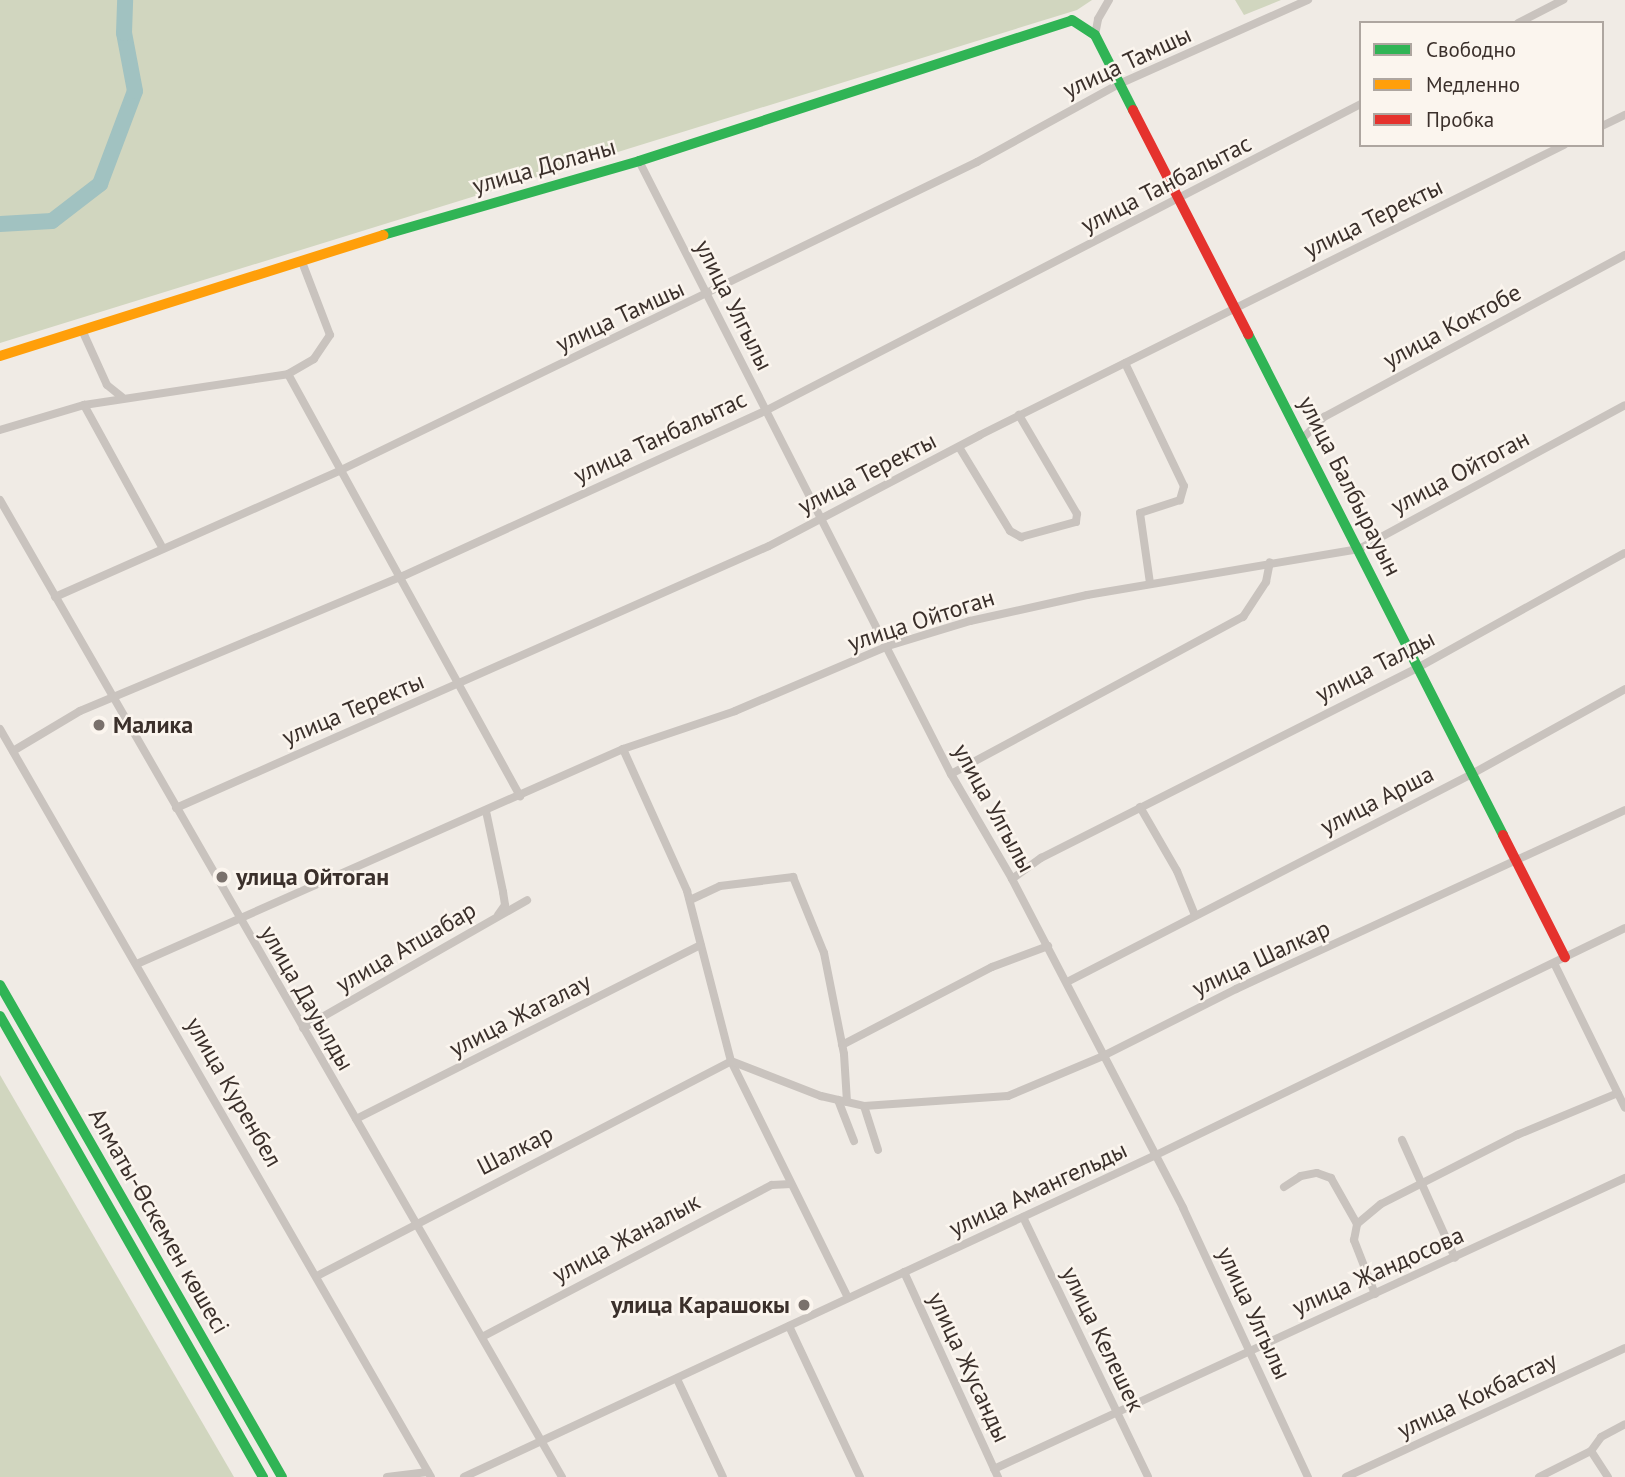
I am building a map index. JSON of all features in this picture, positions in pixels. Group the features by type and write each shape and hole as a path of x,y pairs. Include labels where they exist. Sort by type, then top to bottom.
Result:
{"main road":[{"name":"улица Доланы","path":"0,356 442,216 639,161 1072,20 1095,35"},
{"name":"улица Балбырауын","path":"1095,35 1419,667 1515,863 1566,957"},
{"name":"Алматы-Өскемен көшесі","path":"0,985 282,1477"},
{"name":"Алматы-Өскемен көшесі","path":"0,1016 263,1477"}],"street":[{"path":"1095,35 1098,19 1109,0"},
{"name":"улица Тамшы","path":"54,597 341,470 707,296 977,162 1119,84 1308,0"},
{"path":"1522,21 1563,0"},
{"name":"улица Танбалытас","path":"13,751 41,732 110,697 403,576 767,410 920,327 1180,199 1359,105"},
{"path":"1604,125 1625,115"},
{"name":"улица Теректы","path":"176,808 769,547 819,517 1019,415 1559,147"},
{"name":"улица Улгылы","path":"639,161 951,774 1012,878 1067,982 1251,1350 1308,1477"},
{"name":"улица Коктобе","path":"1303,439 1324,417 1625,255"},
{"path":"0,430 84,405 122,397 289,374 314,359 330,335 302,262"},
{"path":"82,330 107,385 122,397"},
{"path":"1125,363 1184,485 1180,500 1140,513 1150,583"},
{"path":"289,374 403,576 520,796"},
{"path":"84,405 162,547"},
{"name":"улица Ойтоган","path":"139,963 623,749 735,711 888,646 970,621 1150,583 1359,549 1625,405"},
{"path":"958,447 1010,531 1021,537 1060,530 1076,522 1077,514 1019,415"},
{"name":"улица Дауылды","path":"0,500 110,697 562,1477"},
{"name":"улица Талды","path":"1012,878 1041,858 1419,667 1625,553"},
{"path":"951,774 1243,617 1266,582 1270,562"},
{"name":"улица Арша","path":"1067,982 1471,775 1625,690"},
{"name":"улица Куренбел","path":"0,729 139,963 429,1474"},
{"path":"623,749 690,900 731,1061 848,1298"},
{"path":"1140,807 1177,871 1195,915"},
{"name":"улица Шалкар","path":"731,1061 842,1101 864,1106 1008,1096 1103,1056 1236,989 1515,863 1625,810"},
{"path":"486,811 505,905 496,917"},
{"path":"690,900 720,886 793,877 824,953 842,1045 842,1101 854,1141"},
{"name":"улица Атшабар","path":"303,1028 527,900"},
{"name":"улица Амангельды","path":"464,1477 1154,1156 1625,928"},
{"name":"улица Жагалау","path":"356,1119 701,945"},
{"path":"842,1045 992,967 1048,946"},
{"path":"1554,963 1625,1108"},
{"name":"Шалкар","path":"317,1276 415,1222 731,1061"},
{"path":"1375,1294 1354,1240 1357,1224 1381,1204 1517,1135 1618,1093"},
{"path":"864,1106 878,1150"},
{"path":"1402,1140 1455,1258"},
{"path":"1284,1186 1309,1175 1331,1178 1357,1224"},
{"name":"улица Жандосова","path":"996,1473 1116,1411 1625,1178"},
{"name":"улица Жаналык","path":"482,1336 772,1185 791,1184"},
{"name":"улица Келешек","path":"1023,1217 1148,1477"},
{"name":"улица Жусанды","path":"904,1272 996,1473"},
{"path":"789,1326 860,1477"},
{"name":"улица Кокбастау","path":"1346,1477 1625,1348"},
{"path":"677,1379 723,1477"},
{"path":"1539,1477 1591,1451 1601,1437 1625,1424"},
{"path":"1591,1451 1608,1477"},
{"path":"387,1477 429,1474"}],"green space":[{"path":"0,0 1092,0 1077,10 0,343"},
{"path":"1235,0 1281,0 1244,15"},
{"path":"0,1075 234,1477 0,1477"}],"waterway":[{"path":"0,224 52,221 100,184 135,91 124,33 125,0"}],"traffic: fast":[{"path":"383,235 639,161 1072,20 1095,35 1133,110"},
{"path":"1248,334 1503,835"},
{"path":"0,985 282,1477"},
{"path":"0,1016 263,1477"}],"traffic: slow":[{"path":"0,356 383,235"}],"traffic: jam":[{"path":"1133,110 1248,334"},
{"path":"1503,835 1565,957"}],"place":[{"name":"Малика","path":"99,725"},
{"name":"улица Ойтоган","path":"222,877"},
{"name":"улица Карашокы","path":"804,1305"}]}
